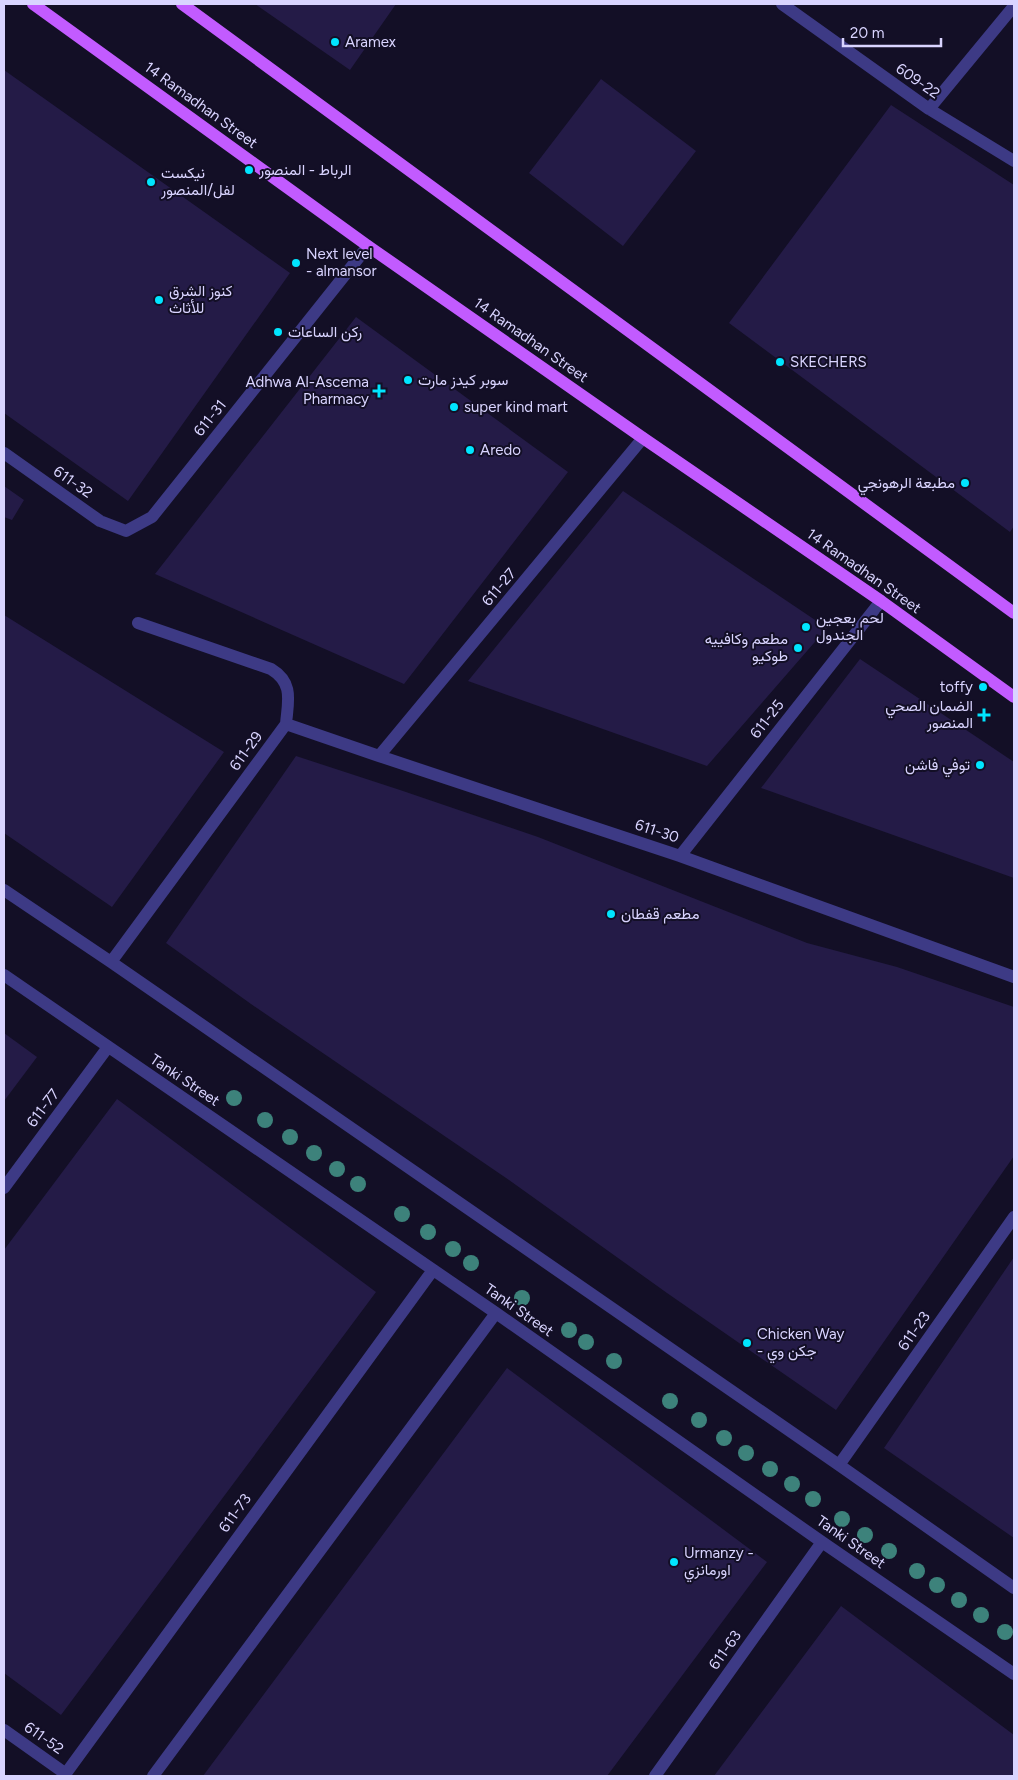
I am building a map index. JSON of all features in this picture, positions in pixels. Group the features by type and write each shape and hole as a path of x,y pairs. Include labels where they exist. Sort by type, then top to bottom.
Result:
{"main road":[{"name":"14 Ramadhan Street","path":"33,4 368,246 881,601 1014,697"},
{"path":"182,4 1012,609"}],"street":[{"name":"609-22","path":"782,4 929,109 1014,161"},
{"path":"929,109 1014,6"},
{"name":"611-31","path":"126,531 152,517 368,246"},
{"name":"611-27","path":"379,756 643,438"},
{"name":"611-32","path":"4,454 100,521 126,531"},
{"name":"611-25","path":"680,856 881,601"},
{"path":"138,624 271,669 279,674 285,682 288,691 286,724"},
{"name":"611-30","path":"286,724 680,856 1014,976"},
{"name":"611-29","path":"111,962 286,724"},
{"path":"4,890 839,1465 1014,1588"},
{"name":"Tanki Street","path":"4,975 496,1313 1014,1674"},
{"name":"611-77","path":"4,1188 108,1047"},
{"name":"611-23","path":"839,1465 1014,1216"},
{"name":"611-73","path":"65,1775 433,1270"},
{"path":"153,1776 496,1313"},
{"name":"611-63","path":"654,1776 822,1542"},
{"name":"611-52","path":"4,1730 65,1775"}],"building":[{"path":"255,4 396,4 350,70"},
{"path":"4,70 290,273 128,501 4,413"},
{"path":"601,79 696,151 623,246 529,173"},
{"path":"891,105 1014,185 1014,526 1010,532 729,323"},
{"path":"356,317 568,472 404,684 155,574"},
{"path":"4,486 24,500 12,520 4,517"},
{"path":"623,491 827,628 707,766 468,681"},
{"path":"4,615 224,752 112,907 4,833"},
{"path":"860,659 1014,762 1014,878 761,788"},
{"path":"296,756 538,837 807,943 897,967 1014,1007 1014,1156 836,1410 667,1293 509,1180 251,1004 166,943"},
{"path":"4,1033 37,1057 4,1101"},
{"path":"117,1099 376,1292 61,1715 4,1673 4,1250"},
{"path":"1014,1257 1014,1538 884,1448"},
{"path":"507,1368 767,1562 607,1776 203,1776"},
{"path":"841,1606 1014,1735 1014,1776 714,1776"}],"place":[{"name":"Aramex","path":"335,42"},
{"name":"الرباط - المنصور","path":"249,170"},
{"name":"نيكست لفل/المنصور","path":"151,182"},
{"name":"Next level - almansor","path":"296,263"},
{"name":"كنوز الشرق للأثاث","path":"159,300"},
{"name":"ركن الساعات","path":"278,332"},
{"name":"SKECHERS","path":"780,362"},
{"name":"سوبر كيدز مارت","path":"408,380"},
{"name":"Adhwa Al-Ascema Pharmacy","path":"379,391"},
{"name":"super kind mart","path":"454,407"},
{"name":"Aredo","path":"470,450"},
{"name":"مطبعة الرهونجي","path":"965,483"},
{"name":"لحم بعجين الجندول","path":"806,627"},
{"name":"مطعم وکافییه طوکیو","path":"798,648"},
{"name":"toffy","path":"983,687"},
{"name":"الضمان الصحي المنصور","path":"984,715"},
{"name":"توفي فاشن","path":"980,765"},
{"name":"مطعم قفطان","path":"611,914"},
{"name":"Chicken Way - جكن وي","path":"747,1343"},
{"name":"Urmanzy - اورمانزي","path":"674,1562"}]}
